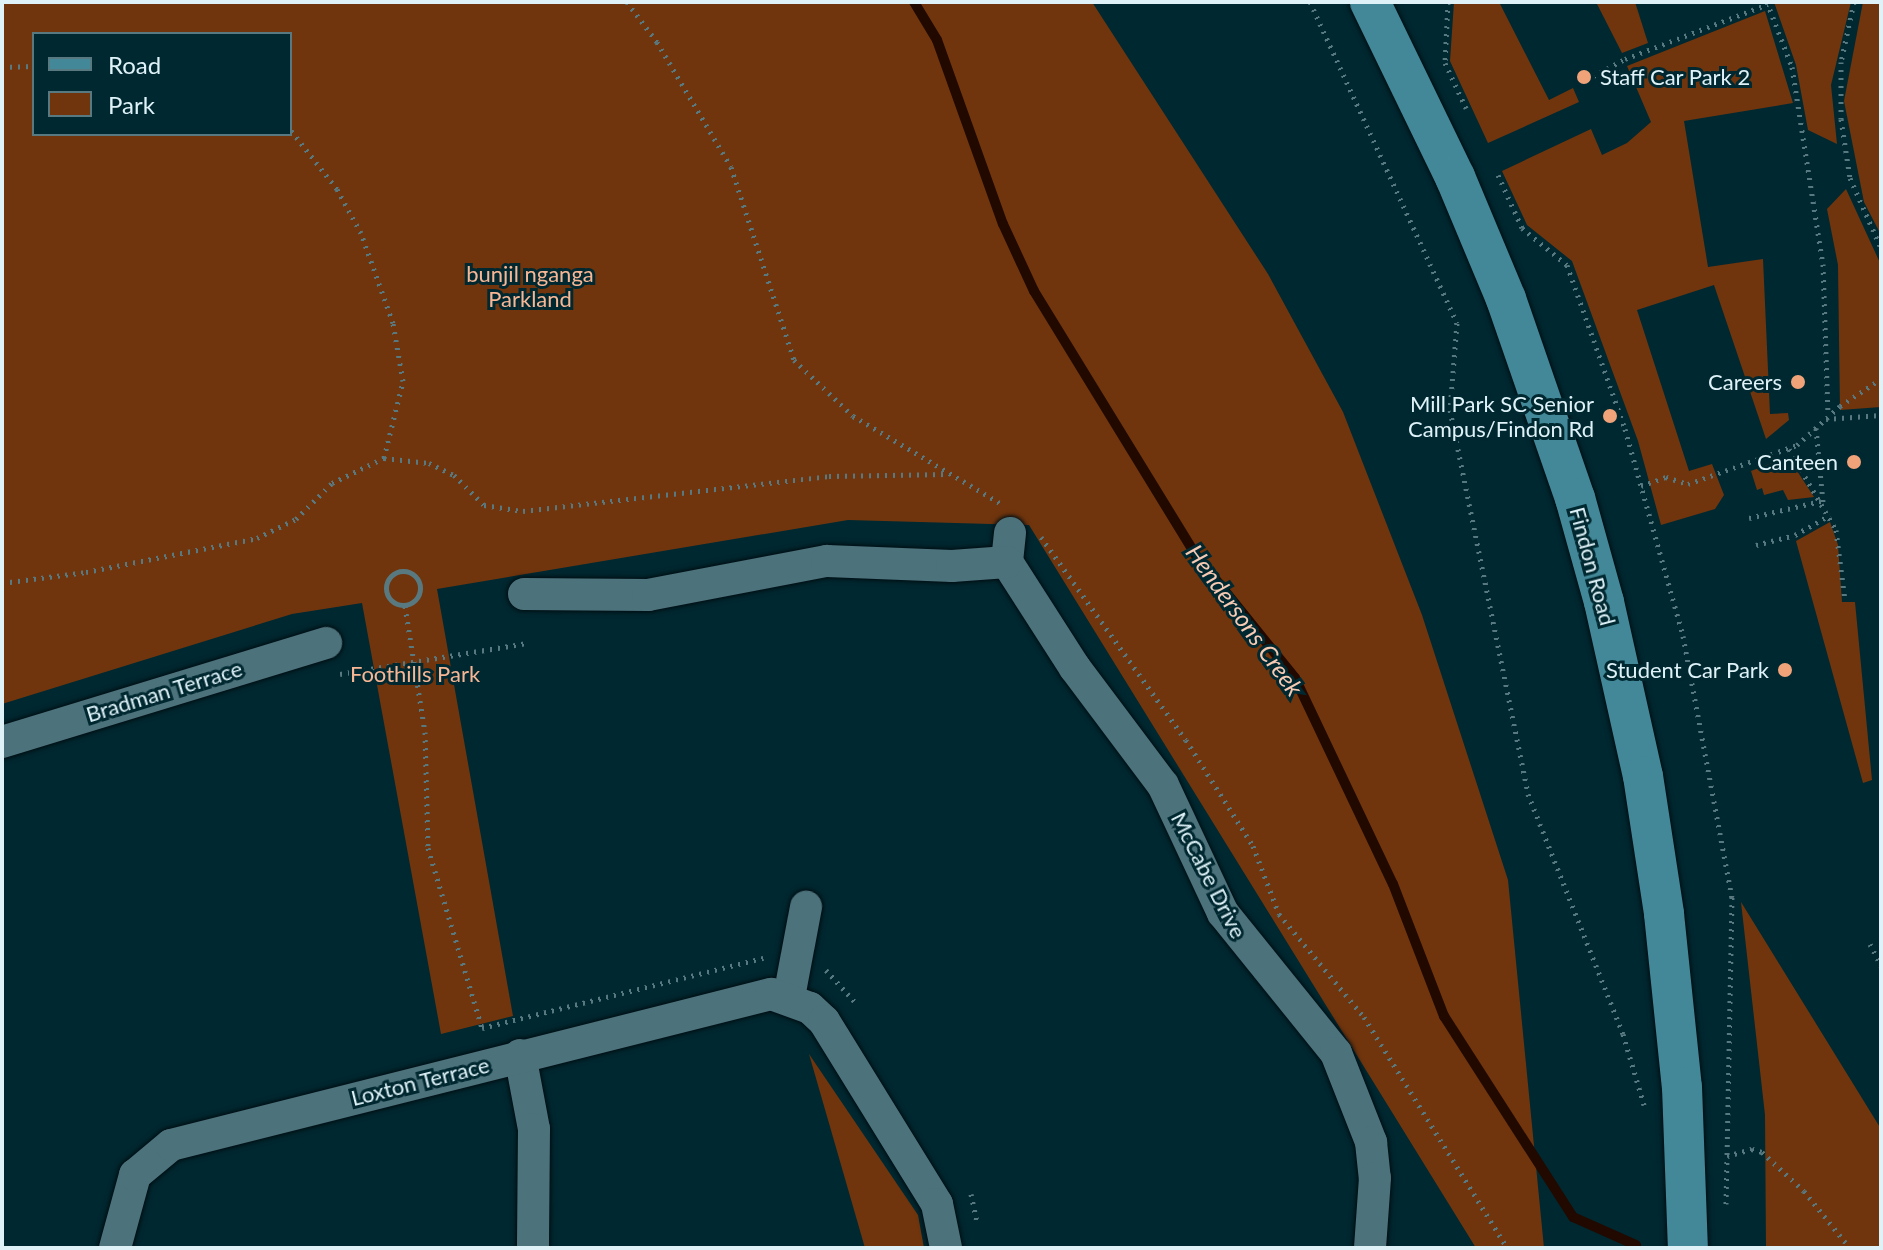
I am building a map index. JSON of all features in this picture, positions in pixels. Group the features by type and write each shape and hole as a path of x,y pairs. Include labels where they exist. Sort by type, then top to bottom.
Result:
{"main road":[{"name":"Findon Road","path":"1369,6 1455,177 1506,299 1575,498 1604,602 1643,776 1664,914 1682,1087 1688,1248"}],"street":[{"name":"McCabe Drive","path":"524,594 648,595 827,561 952,566 1008,547 1075,668 1163,785 1223,913 1245,945 1336,1053 1371,1142 1375,1199 1370,1248"},
{"name":"Bradman Terrace","path":"2,742 326,643"},
{"path":"806,907 789,997 824,1021 937,1204 946,1248"},
{"name":"Loxton Terrace","path":"115,1248 135,1175 171,1145 753,997 789,997"},
{"path":"520,1055 534,1129 533,1248"}],"path":[{"path":"627,2 657,42 731,167"},
{"path":"1310,2 1457,323 1450,410 1528,794 1623,1034 1648,1121"},
{"path":"1854,2 1841,62 1841,119 1850,178 1881,248"},
{"path":"1586,80 1625,59 1768,3 1792,67 1823,264 1826,417"},
{"path":"2,67 32,66"},
{"path":"292,132 337,189 361,233 393,323 403,381 384,458"},
{"path":"1641,486 1666,477 1688,484 1789,449 1826,417 1881,379"},
{"path":"1826,417 1881,415"},
{"path":"1816,427 1822,504"},
{"path":"1789,449 1830,515 1842,550 1845,600"},
{"path":"2,583 257,538 305,513 332,483 384,458 429,463 454,475 484,505 523,511 829,476 949,474"},
{"path":"1749,518 1822,504"},
{"path":"1756,545 1795,535 1830,515"},
{"path":"405,606 416,600 420,583 413,574 396,572 388,580 387,595 405,606 414,661 428,768 428,848 482,1028 753,960 797,959 839,979 859,1011"},
{"path":"335,675 528,643"},
{"path":"1870,944 1881,966"},
{"path":"1726,1217 1727,1156 1752,1149 1772,1160 1804,1191 1850,1248"},
{"path":"967,1186 978,1236"}],"green space":[{"name":"bunjil nganga Parkland","path":"2,2 1092,2 1268,274 1343,412 1422,615 1508,880 1544,1248 1476,1248 1029,525 848,520 437,589 513,1016 441,1034 362,603 292,614 2,704"},
{"path":"1454,2 1499,2 1549,100 1573,88 1579,102 1488,143 1450,61"},
{"path":"1596,2 1635,2 1648,43 1622,53"},
{"path":"1774,2 1851,2 1831,85 1837,144 1808,130 1796,65"},
{"path":"1863,2 1881,2 1881,235 1864,202 1844,101"},
{"path":"1765,11 1793,103 1684,121 1708,267 1763,259 1770,414 1788,413 1789,420 1766,439 1714,285 1637,310 1689,471 1712,464 1724,495 1715,509 1661,525 1638,441 1572,261 1527,225 1502,171 1591,129 1602,155 1627,143 1651,122 1627,66"},
{"path":"1846,189 1881,265 1881,407 1840,410 1838,265 1827,209"},
{"path":"1788,457 1814,497 1788,500 1783,490 1764,495 1762,488 1757,490 1751,471"},
{"path":"1830,522 1838,545 1842,602 1855,602 1872,780 1863,783 1796,541"},
{"path":"1741,902 1881,1129 1881,1248 1766,1248 1765,1115"},
{"path":"809,1054 918,1215 924,1248 865,1248"}],"waterway":[{"name":"Hendersons Creek","path":"914,2 937,40 1003,224 1034,291 1195,554 1295,678 1393,884 1444,1016 1573,1217 1636,1245"}],"place":[{"name":"Staff Car Park 2","path":"1584,77"},
{"name":"Careers","path":"1798,382"},
{"name":"Mill Park SC Senior Campus/Findon Rd","path":"1610,416"},
{"name":"Canteen","path":"1854,462"},
{"name":"Student Car Park","path":"1785,670"}],"park label":[{"name":"Foothills Park","path":"415,674"}]}
